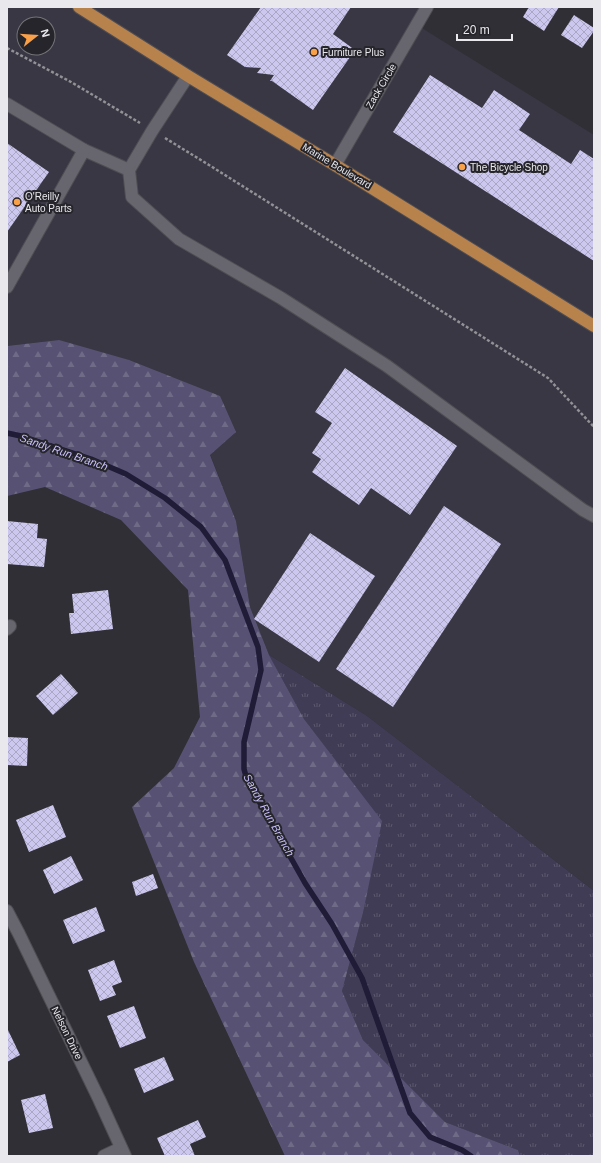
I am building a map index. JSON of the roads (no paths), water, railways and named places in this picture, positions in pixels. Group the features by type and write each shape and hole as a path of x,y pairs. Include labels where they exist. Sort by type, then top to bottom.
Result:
{"main road":[{"name":"Marine Boulevard","path":"84,8 188,76 335,165 594,326"}],"street":[{"name":"Zack Circle","path":"335,165 427,7"},
{"path":"188,76 152,131 129,170 132,197 178,239 281,298 387,366 577,506 594,516"},
{"path":"7,104 84,150 129,170"},
{"path":"7,287 84,150"},
{"name":"Nelson Drive","path":"7,911 20,934 123,1152"},
{"path":"104,1156 123,1152"}],"waterway":[{"name":"Sandy Run Branch","path":"7,433 21,436 91,459 126,474 165,498 201,527 225,560 258,647 261,670 244,742 244,769 247,780 305,883 332,924 362,978 410,1113 430,1137 462,1150 471,1156"}],"place":[{"name":"Furniture Plus","path":"314,52"},
{"name":"The Bicycle Shop","path":"462,167"},
{"name":"O'Reilly Auto Parts","path":"17,202"}]}
